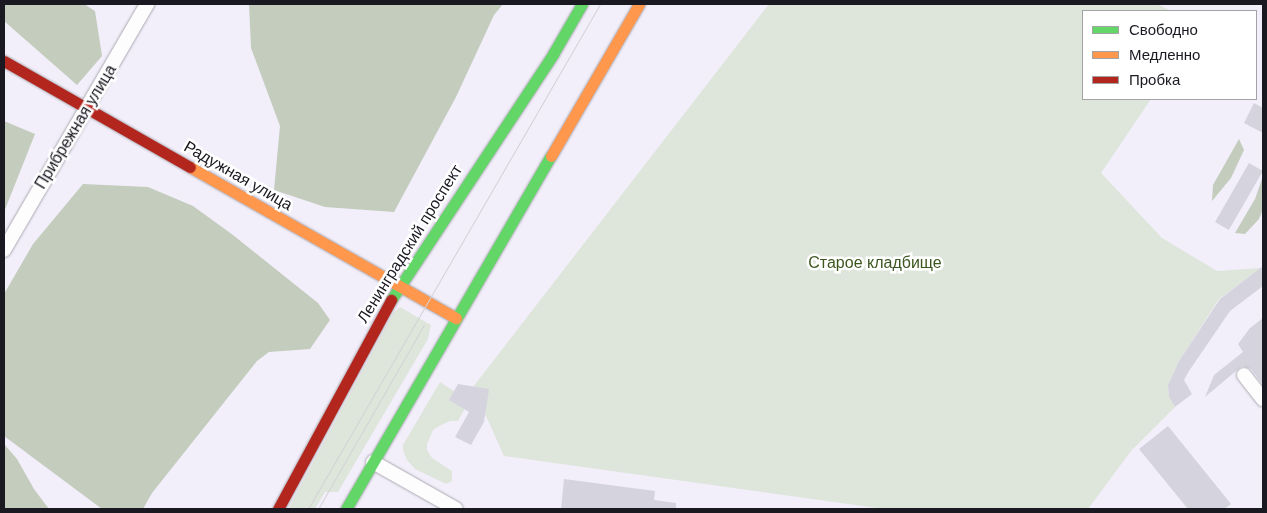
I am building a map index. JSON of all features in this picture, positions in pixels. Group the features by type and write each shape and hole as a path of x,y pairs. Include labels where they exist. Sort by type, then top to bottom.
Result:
{"main road":[{"name":"Ленинградский проспект","path":"278,509 399,286 553,54 582,4"},
{"path":"346,509 639,4"},
{"name":"Радужная улица","path":"4,61 456,318"}],"street":[{"name":"Прибрежная улица","path":"4,250 148,4"},
{"path":"1244,375 1263,399"},
{"path":"373,462 456,509"}],"green space":[{"path":"4,4 84,4 95,11 102,56 77,85 4,21"},
{"path":"249,4 503,4 494,15 456,97 394,212 325,207 274,190 280,126 251,48"},
{"name":"Старое кладбище","path":"769,4 1157,4 1169,10 1082,10 1082,100 1150,100 1101,173 1162,238 1217,271 1261,268 1219,299 1179,361 1168,385 1169,397 1175,407 1131,451 1088,509 884,509 504,456 473,387"},
{"path":"4,121 35,134 4,212"},
{"path":"1239,139 1244,150 1231,178 1212,201 1213,185"},
{"path":"1263,176 1263,209 1259,219 1245,234 1235,233 1255,199"},
{"path":"83,184 148,187 193,206 233,235 318,303 330,320 310,349 269,352 257,361 152,493 143,509 102,509 4,436 4,294 33,244"},
{"path":"400,307 431,325 428,339 338,492 325,492 315,509 288,509 394,312"},
{"path":"440,382 469,401 458,421 450,421 433,430 427,444 427,450 432,458 452,471 452,481 446,484 415,469 407,460 403,450 403,445"},
{"path":"4,444 17,459 34,489 49,509 4,509"}],"building":[{"path":"1254,103 1263,108 1263,133 1244,123"},
{"path":"1249,163 1263,171 1229,230 1215,222"},
{"path":"1263,266 1263,286 1230,311 1184,380 1192,394 1175,407 1169,397 1168,385 1179,361 1220,299"},
{"path":"1263,318 1263,385 1251,369 1242,366 1205,397 1214,375 1243,352 1238,344 1250,328"},
{"path":"458,384 489,389 484,422 471,445 455,437 469,412 449,400"},
{"path":"1168,426 1231,504 1224,509 1188,509 1139,449"},
{"path":"564,479 655,491 654,500 676,503 676,509 561,509"}],"tram line":[{"path":"308,509 600,4"},
{"path":"318,509 424,325"}],"traffic: fast":[{"path":"391,300 553,54 582,4"},
{"path":"346,509 551,156"}],"traffic: slow":[{"path":"551,156 639,4"},
{"path":"190,167 456,318"}],"traffic: jam":[{"path":"4,61 190,167"},
{"path":"278,509 391,300"}]}
